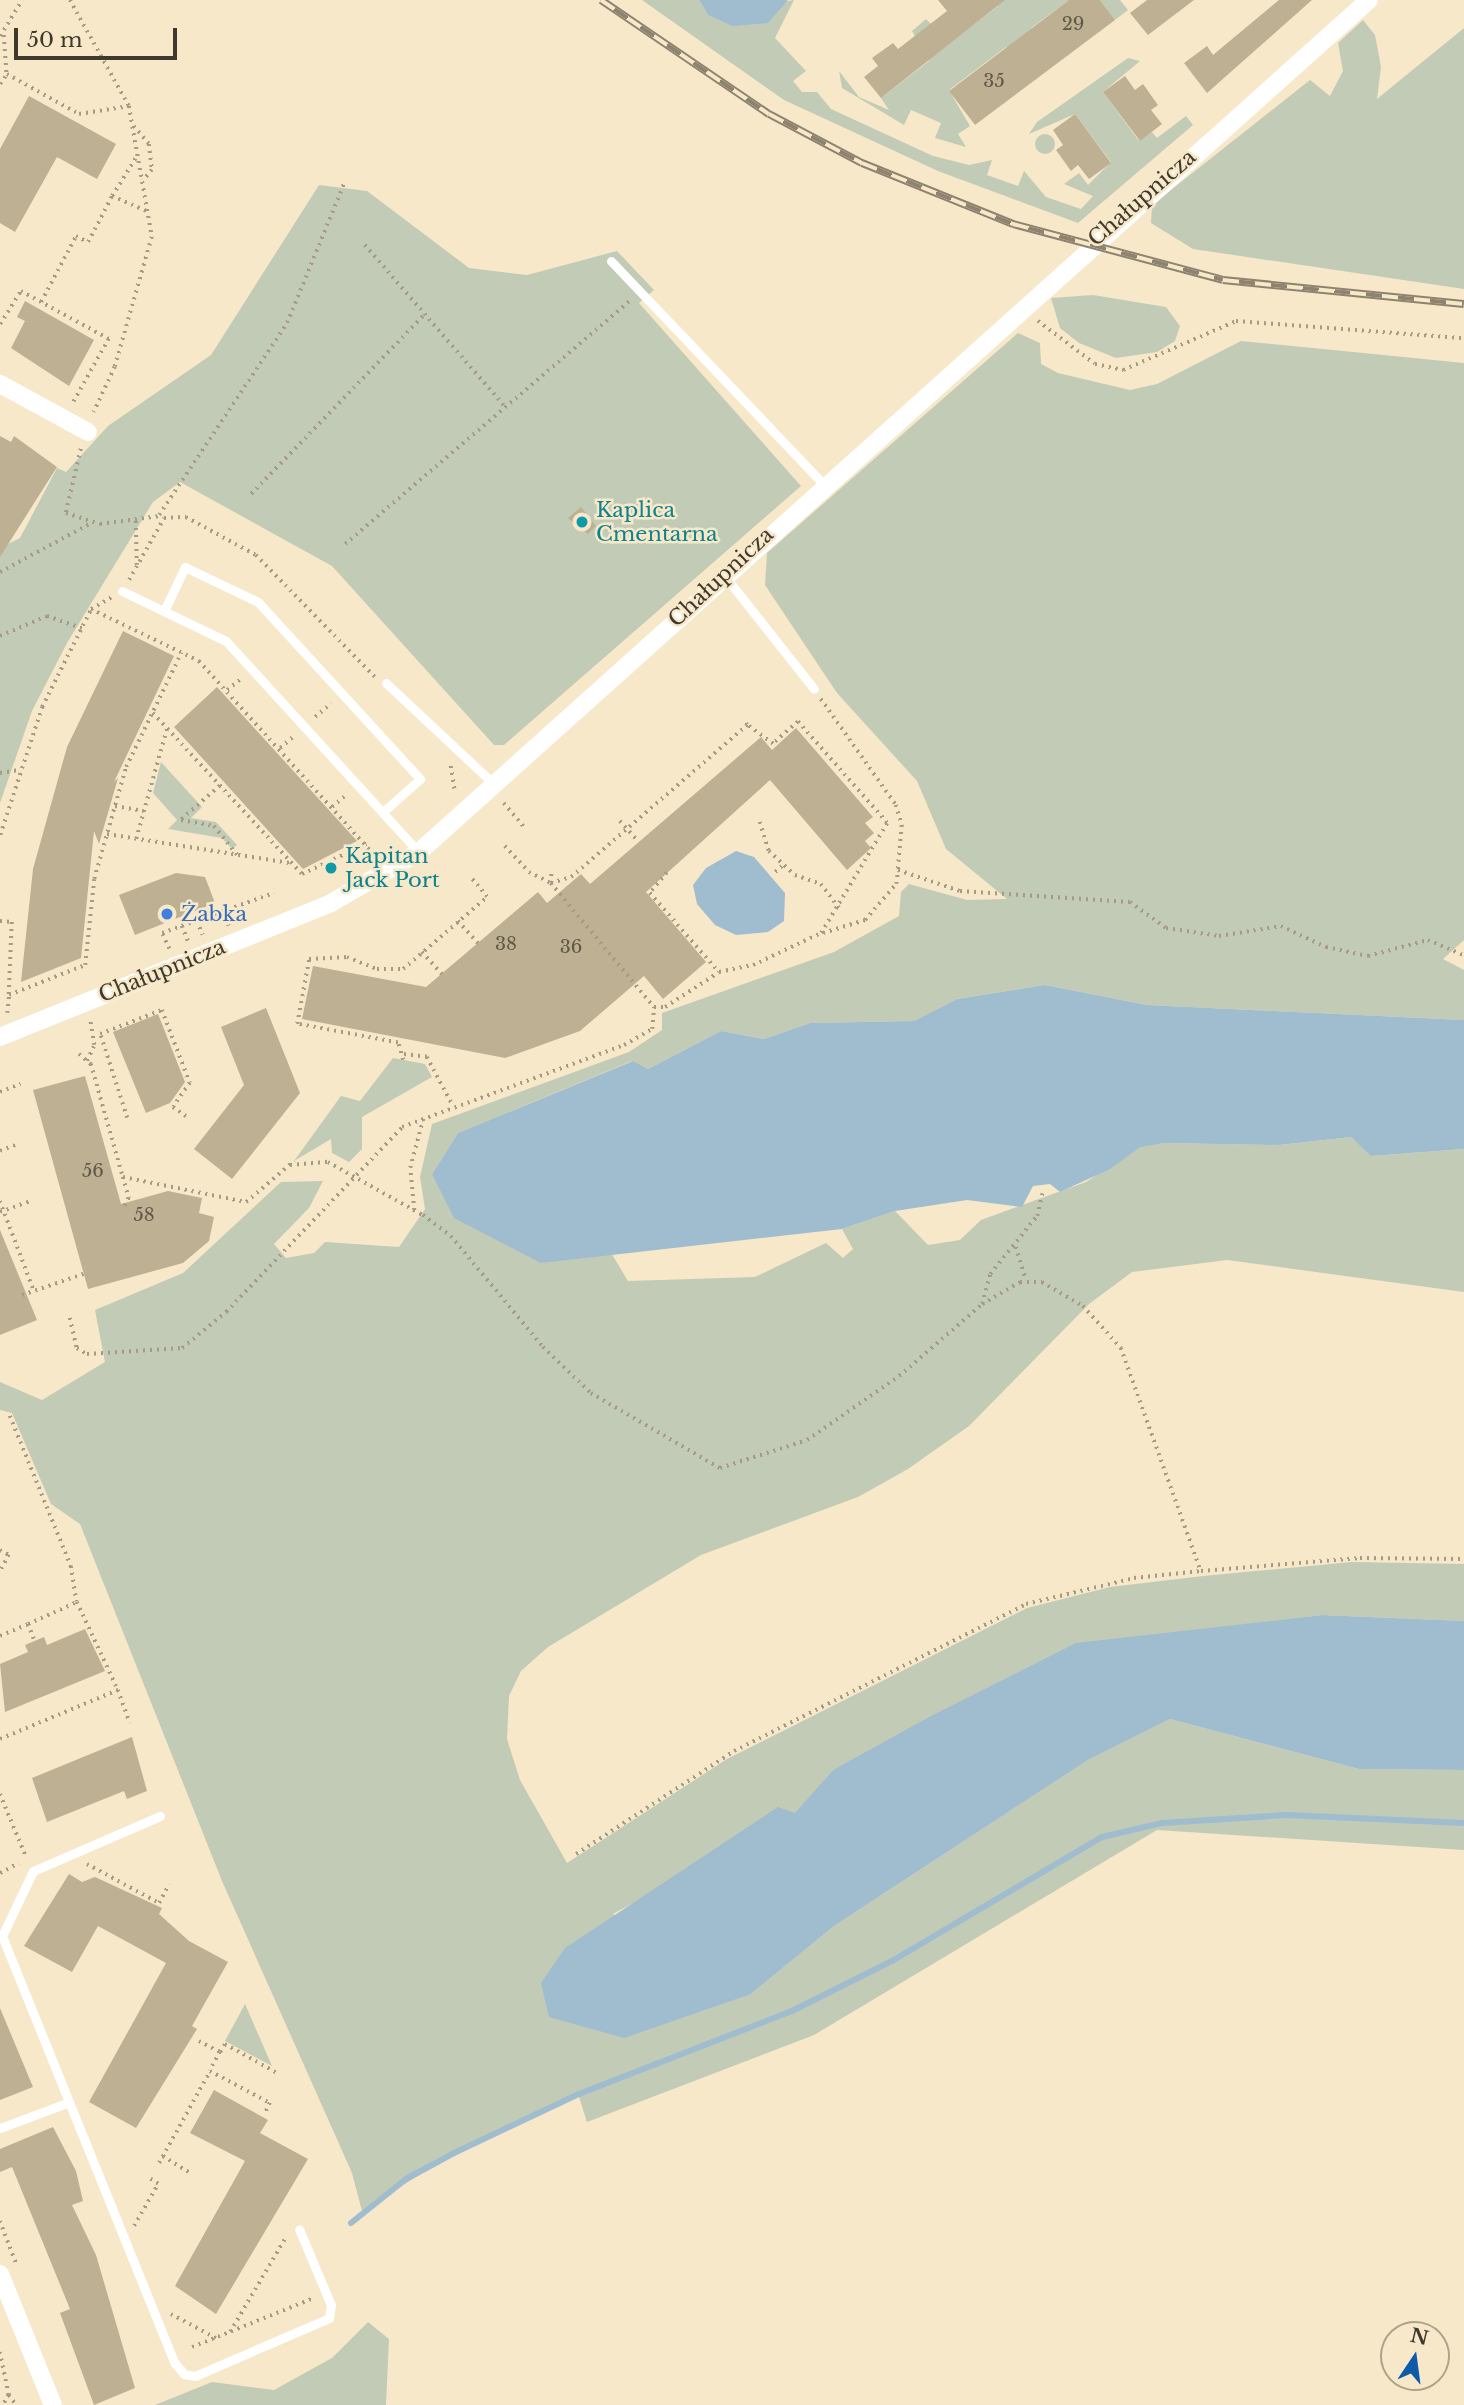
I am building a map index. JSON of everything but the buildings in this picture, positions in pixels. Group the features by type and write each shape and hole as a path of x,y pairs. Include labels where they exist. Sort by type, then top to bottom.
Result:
{"street":[{"name":"Chałupnicza","path":"0,1037 331,903 419,852 497,791 629,668 723,574 1022,304 1369,0"},
{"path":"0,384 88,432"},
{"path":"0,2274 52,2405"}],"lane":[{"path":"611,261 823,484"},
{"path":"164,611 185,567 258,602 420,779 383,812"},
{"path":"723,574 814,689"},
{"path":"122,591 226,641 419,852"},
{"path":"386,683 497,791"},
{"path":"160,1816 33,1871 4,1922 2,1936 67,2103 184,2374 195,2376 316,2329 329,2318 326,2294 299,2229"},
{"path":"0,2128 67,2103"}],"path":[{"path":"0,84 7,74 2,35 22,0"},
{"path":"70,0 129,107 152,237 133,307 88,432 66,513 91,523 186,517 256,555 386,683"},
{"path":"7,74 79,114 129,107"},
{"path":"134,125 149,144 151,162 143,181"},
{"path":"137,145 149,144"},
{"path":"41,302 76,236 88,242 138,154"},
{"path":"139,164 151,162"},
{"path":"0,835 20,770 92,609 122,591 161,517 287,323 344,183"},
{"path":"112,196 149,212"},
{"path":"365,246 506,408"},
{"path":"0,324 21,291 109,339 71,408"},
{"path":"345,544 640,293"},
{"path":"1022,304 1066,347 1095,364 1123,370 1236,321 1464,338"},
{"path":"251,494 425,314"},
{"path":"136,521 136,567"},
{"path":"0,572 91,523"},
{"path":"92,609 205,665 366,844 378,861"},
{"path":"0,636 47,616 82,628"},
{"path":"9,995 85,965 94,879 115,806 152,712 181,653"},
{"path":"654,1007 665,1007 719,972 753,965 821,933 865,920 896,884 902,825 896,805 814,689"},
{"path":"152,712 290,863 311,875 366,844"},
{"path":"743,720 773,744 798,722 887,823 840,909 821,933"},
{"path":"551,883 571,877 747,725"},
{"path":"136,839 167,728"},
{"path":"447,761 457,779 453,800"},
{"path":"0,773 20,770"},
{"path":"220,786 181,820 214,826 238,856"},
{"path":"497,791 525,828"},
{"path":"115,806 144,811"},
{"path":"620,821 639,842"},
{"path":"761,822 763,840 783,865 821,884 840,909"},
{"path":"107,834 290,863"},
{"path":"70,1318 77,1348 87,1354 181,1348 226,1312 354,1182 386,1140 424,1117 453,1105 541,1080 624,1045 652,1029 654,1007 551,883 529,872 505,846"},
{"path":"775,872 783,865"},
{"path":"551,870 551,883"},
{"path":"898,870 960,891 1130,902 1166,928 1219,936 1281,926 1326,947 1368,956 1428,940 1464,954"},
{"path":"667,873 650,893 719,972"},
{"path":"403,1060 404,1054 398,1043 297,1024 309,959 346,957 388,971 402,968 487,897 470,877"},
{"path":"171,954 162,933 274,893"},
{"path":"222,912 230,930"},
{"path":"0,920 12,922 7,1019"},
{"path":"197,921 206,940"},
{"path":"458,921 478,943"},
{"path":"182,926 190,946"},
{"path":"422,952 442,974"},
{"path":"127,1118 100,1034 162,1010 190,1083 173,1107 189,1118"},
{"path":"87,1061 94,1045 88,1016"},
{"path":"79,1054 87,1061 123,1177 125,1206"},
{"path":"404,1054 427,1057 453,1105"},
{"path":"0,1092 20,1084"},
{"path":"414,1210 410,1168 424,1117"},
{"path":"0,1151 17,1144"},
{"path":"123,1177 246,1202 292,1163 328,1163 354,1182 414,1210 452,1236 543,1347 591,1393 720,1468 807,1440 899,1376 982,1304 1026,1280"},
{"path":"982,1304 990,1274 1016,1247 1042,1194"},
{"path":"0,1201 34,1291"},
{"path":"2,1211 30,1201"},
{"path":"1016,1247 1026,1280 1083,1306 1121,1348 1201,1571"},
{"path":"22,1295 83,1274"},
{"path":"10,1416 71,1566 68,1581 113,1677 130,1723"},
{"path":"0,1550 9,1555 0,1572"},
{"path":"576,1854 734,1751 1026,1604 1134,1578 1201,1571 1360,1558 1464,1559"},
{"path":"0,1636 77,1602"},
{"path":"29,1625 34,1639"},
{"path":"0,1739 118,1690"},
{"path":"0,1794 28,1861 0,1873"},
{"path":"82,1861 159,1903 169,1885"},
{"path":"199,2040 220,2052"},
{"path":"159,2163 225,2044 279,2074"},
{"path":"210,2071 270,2103 266,2112"},
{"path":"163,2156 192,2174"},
{"path":"131,2231 158,2184 149,2179"},
{"path":"230,2332 284,2236 297,2253 307,2249"},
{"path":"192,2347 326,2294"},
{"path":"167,2312 216,2337"},
{"path":"0,2352 9,2395 16,2405"},
{"path":"3,2405 9,2395"}],"green space":[{"path":"642,0 699,0 708,15 794,0 775,38 806,71 793,81 802,92 817,92 831,109 933,156 969,165 992,160 987,175 1018,186 1024,171 1046,197 1081,209 1093,196 1064,184 1079,173 1088,185 1111,162 1075,114 1029,134 1037,122 1128,58 1140,61 1103,92 1139,141 1152,132 1157,138 1186,116 1193,125 1078,223 938,171 784,100"},
{"path":"994,0 1069,0 1031,28 1042,43 1017,61 1006,47 949,90 970,126 958,134 966,147 935,138 941,123 911,110 904,125 842,88 839,71 859,97 889,110 881,98 929,61 912,31 926,19 950,43 998,6"},
{"path":"1100,0 1120,0 1128,10 1115,20"},
{"path":"1363,20 1375,35 1381,67 1377,99 1464,28 1464,289 1193,249 1151,223 1152,205 1310,80 1330,96 1343,71 1338,43"},
{"path":"1045,134 1052,137 1055,144 1052,151 1045,154 1038,151 1035,144 1038,137"},
{"path":"319,185 367,191 469,268 527,275 617,251 654,290 639,303 801,486 504,745 494,745 332,566 180,482 153,502 67,643 32,711 0,803 0,548 20,538 57,468 66,472 108,426 211,355"},
{"path":"1093,295 1166,307 1180,326 1175,341 1157,352 1116,358 1079,343 1060,328 1051,298"},
{"path":"1018,333 1040,343 1041,364 1058,373 1130,390 1157,384 1241,341 1464,363 1464,940 1443,959 1464,970 1464,1020 1147,1005 1045,985 957,999 914,1021 810,1023 764,1039 721,1031 648,1069 632,1061 458,1133 432,1174 541,1263 610,1251 628,1281 755,1277 826,1243 843,1258 853,1249 842,1229 895,1211 928,1245 960,1240 981,1220 1086,1182 1140,1146 1164,1143 1279,1145 1351,1137 1372,1156 1464,1149 1464,1292 1227,1260 1132,1272 1089,1304 969,1426 908,1469 858,1497 701,1555 548,1647 521,1671 509,1696 507,1739 520,1780 567,1863 727,1759 1027,1608 1110,1587 1203,1576 1352,1562 1464,1564 1464,1621 1322,1615 1076,1644 833,1770 795,1814 613,1914 751,1994 834,1926 1088,1760 1170,1719 1359,1769 1464,1770 1464,1850 1157,1830 814,2035 587,2122 578,2094 454,2153 362,2211 352,2173 222,1881 80,1524 51,1504 12,1413 0,1410 0,1382 42,1400 105,1362 95,1310 183,1273 281,1182 323,1181 309,1208 274,1244 286,1258 314,1253 325,1242 399,1247 425,1209 420,1177 432,1124 629,1052 662,1030 662,1013 834,952 899,916 901,892 909,884 967,900 1007,899 946,849 917,781 837,693 765,585 767,553"},
{"path":"161,762 202,807 191,818 216,822 237,845 232,849 222,838 168,829 177,820 153,793"},
{"path":"393,1058 425,1064 432,1077 362,1117 362,1149 349,1162 332,1153 331,1139 294,1161 341,1096 360,1101"},
{"path":"245,2004 272,2066 225,2041"},
{"path":"368,2322 389,2339 386,2405 155,2405 212,2382 274,2390 332,2358"}],"water":[{"path":"699,0 788,0 768,23 733,26 708,15"},
{"path":"736,851 754,857 785,893 784,921 768,932 736,935 715,925 697,904 693,885 706,868"},
{"path":"1045,985 1147,1005 1464,1020 1464,1149 1371,1156 1351,1137 1279,1145 1164,1143 1140,1147 1110,1169 1060,1192 1050,1184 1033,1186 1022,1207 967,1200 895,1211 842,1229 541,1263 454,1218 432,1174 458,1133 633,1061 648,1069 721,1031 764,1039 810,1023 914,1021 957,999"},
{"path":"1322,1615 1464,1621 1464,1770 1359,1769 1170,1719 1088,1760 834,1926 751,1994 624,2038 549,2017 541,1983 565,1948 778,1807 795,1813 833,1770 931,1716 1076,1643"}],"waterway":[{"path":"351,2223 406,2179 454,2153 579,2094 792,2011 892,1961 1102,1837 1162,1823 1287,1815 1464,1823"}],"railway":[{"path":"601,0 769,114 862,163 1013,224 1223,280 1464,304"}],"place":[{"name":"Kaplica Cmentarna","path":"582,522"},
{"name":"Kapitan Jack Port","path":"331,868"},
{"name":"Żabka","path":"167,914"}]}
